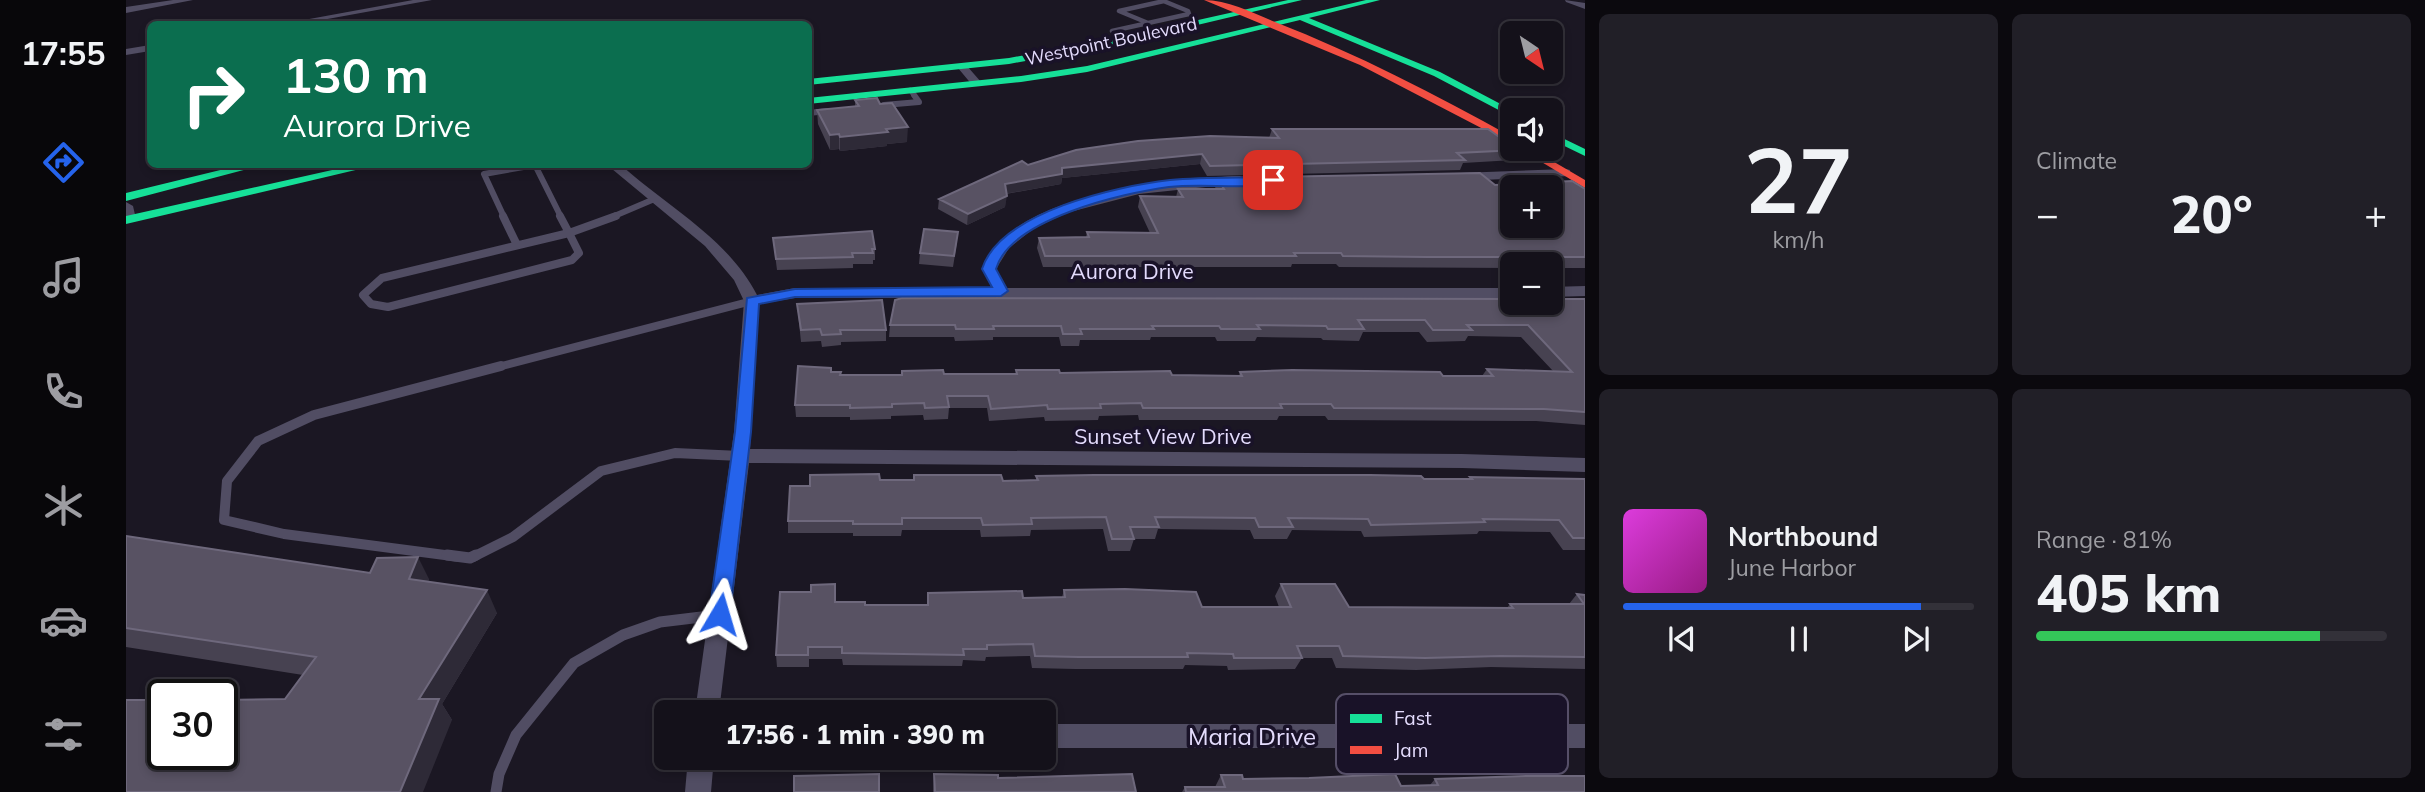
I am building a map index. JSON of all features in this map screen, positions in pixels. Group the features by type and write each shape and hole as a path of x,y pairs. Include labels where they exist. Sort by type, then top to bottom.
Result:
{"main road":[{"path":"1207,0 1247,6 1272,24 1434,97 1500,134"},
{"path":"1207,0 1216,9 1212,19"},
{"name":"Westpoint Boulevard","path":"812,82 962,68 1057,53 1212,19 1247,6 1269,6 1298,0"},
{"name":"Westpoint Boulevard","path":"812,101 1087,69 1376,0"},
{"path":"1269,6 1447,79 1500,108"},
{"path":"1340,9 1332,20 1342,34"},
{"path":"1563,142 1585,153"},
{"path":"1546,161 1585,185"},
{"path":"126,197 245,168"},
{"path":"127,215 356,168"}],"street":[{"path":"126,10 143,4 189,0"},
{"path":"305,21 428,0"},
{"path":"1569,0 1585,6"},
{"path":"126,52 147,48"},
{"path":"962,68 977,83"},
{"path":"616,168 734,267 746,285 752,301 740,456 709,700"},
{"path":"1442,177 1566,173"},
{"path":"1001,291 989,269 992,257 1011,239 1046,216 1089,200 1169,184 1248,180"},
{"path":"1563,292 1585,291"},
{"name":"Aurora Drive","path":"752,301 795,293 1500,293"},
{"name":"Sunset View Drive","path":"740,456 1585,464"},
{"name":"Maria Drive","path":"1056,736 1336,736"},
{"path":"698,792 700,770"}],"lane":[{"path":"1128,38 1112,31 1189,14 1188,11 1163,1 1119,11 1148,23"},
{"path":"1149,4 1158,8"},
{"path":"1135,7 1144,11"},
{"path":"1171,14 1179,17"},
{"path":"1157,16 1165,20"},
{"path":"872,107 919,102 910,90"},
{"path":"812,113 835,110"},
{"path":"517,245 484,174 518,168"},
{"path":"537,168 570,232 579,253 572,260 388,307 371,304 363,295 382,278 570,232 585,229 652,200"},
{"path":"740,456 675,453 601,471 513,537 470,558 284,534 223,520 227,481 258,441 314,415 752,301"},
{"path":"496,792 499,774 516,734 574,663 623,635 660,622 720,614"}],"building":[{"path":"877,98 880,104 892,103 908,127 840,137 839,134 830,135 817,110 859,106 855,100"},
{"path":"1272,129 1488,129 1500,138 1500,151 1457,153 1465,160 1210,166 1202,154 1062,168 1062,174 1005,184 1007,196 968,214 939,199 1022,161 1028,165 1076,150 1138,141 1210,136 1279,138"},
{"path":"1480,173 1495,185 1500,185 1500,238 1563,238 1563,181 1572,181 1585,189 1585,257 1563,257 1563,252 1500,252 1500,257 1343,256 1341,253 1294,253 1296,256 1045,256 1039,238 1089,237 1087,232 1158,233 1140,196 1183,197 1178,189 1224,189 1217,178"},
{"path":"924,229 958,232 954,256 920,253"},
{"path":"872,231 875,249 872,249 873,253 852,253 853,257 776,259 773,238"},
{"path":"1500,299 1500,315 1563,315 1563,299 1585,299 1585,412 1544,409 1334,408 1331,404 1280,404 1282,408 1143,408 1141,403 1100,404 1101,408 1048,409 1047,405 991,409 988,396 947,396 949,407 925,408 924,403 850,408 850,405 795,405 798,366 831,368 831,372 841,372 840,375 902,375 902,371 943,370 944,374 1017,374 1016,370 1059,370 1060,373 1170,371 1172,375 1242,376 1240,372 1292,370 1440,372 1443,376 1493,376 1487,369 1572,372 1528,325 1467,325 1472,330 1433,330 1425,320 1358,320 1364,329 1257,325 1260,329 1152,326 1154,329 1080,329 1082,334 1063,334 1061,326 956,329 955,325 890,325 895,300"},
{"path":"882,300 886,330 840,330 841,334 822,335 820,329 801,330 797,304"},
{"path":"879,474 880,480 914,480 914,475 1001,475 1003,481 1038,480 1036,476 1094,475 1370,475 1421,476 1424,479 1585,479 1585,538 1573,538 1559,520 1483,519 1485,522 1371,525 1368,519 1288,518 1293,527 1259,527 1255,518 1155,517 1159,527 1130,527 1134,539 1112,539 1106,517 1031,518 1032,524 983,525 981,518 902,518 902,524 788,521 790,486 810,486 810,475"},
{"path":"126,536 370,573 377,558 418,557 409,579 487,590 419,699 439,699 400,792 126,792 126,700 147,700 147,770 238,770 238,700 285,699 316,657 126,628"},
{"path":"835,584 835,602 865,602 865,605 928,605 928,593 1022,591 1023,598 1065,597 1064,590 1125,589 1196,592 1202,607 1291,607 1281,584 1335,584 1349,607 1513,608 1510,604 1584,604 1577,594 1585,595 1585,657 1343,656 1339,646 1297,646 1302,658 1234,658 1233,654 1187,653 1188,657 1035,656 1033,644 987,645 987,649 963,649 964,655 842,653 842,647 808,647 808,655 776,655 780,592 811,592 811,585"},
{"path":"879,774 879,792 794,792 794,776"},
{"path":"934,774 998,775 998,778 1132,774 1136,792 935,792"},
{"path":"1395,774 1401,786 1438,785 1435,779 1585,776 1585,792 1186,792 1185,787 1225,787 1221,775 1242,775 1243,779"}],"traffic: fast":[{"path":"812,82 1009,61 1113,42 1298,0"},
{"path":"812,101 1021,79 1087,69 1376,0"},
{"path":"1299,17 1437,74 1500,108"},
{"path":"1563,142 1585,153"},
{"path":"126,197 245,168"},
{"path":"126,220 358,168"}],"traffic: jam":[{"path":"1208,0 1325,45 1500,134"},
{"path":"1545,161 1585,185"}],"route":[{"path":"720,614 743,432 752,301 795,293 1001,291 989,269 992,257 1011,239 1046,216 1089,200 1169,184 1211,180 1273,180"}]}
